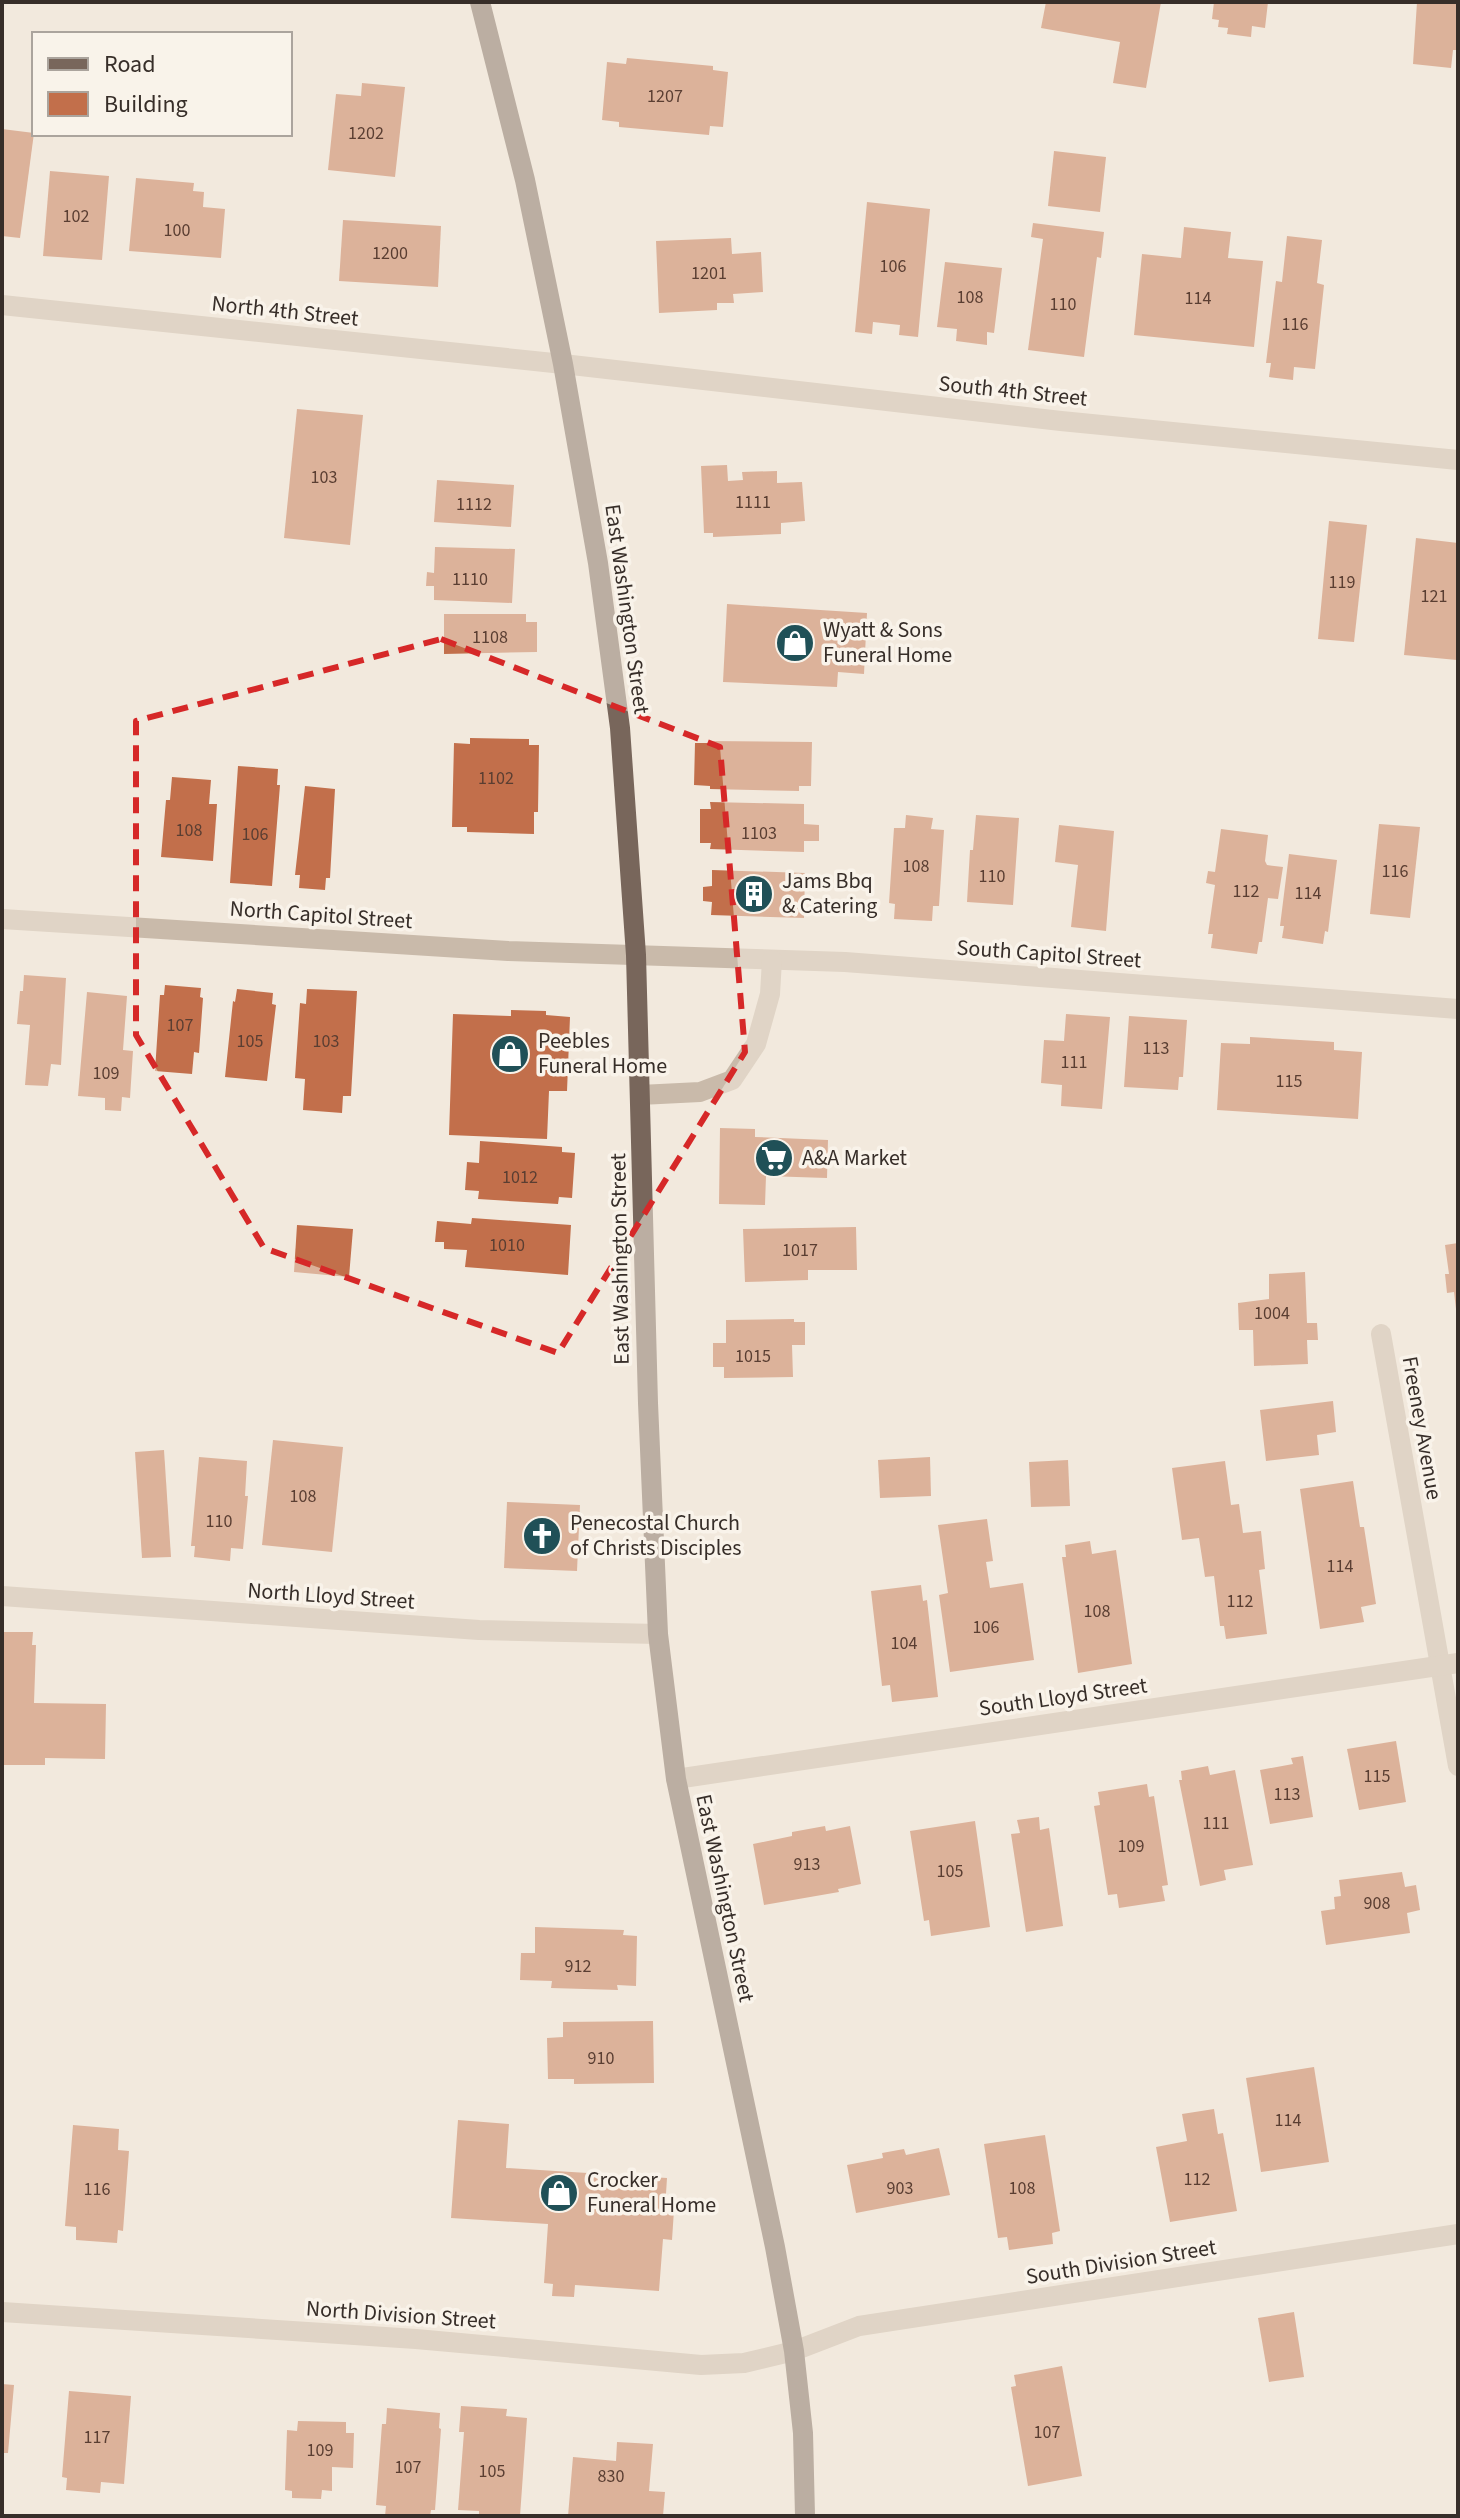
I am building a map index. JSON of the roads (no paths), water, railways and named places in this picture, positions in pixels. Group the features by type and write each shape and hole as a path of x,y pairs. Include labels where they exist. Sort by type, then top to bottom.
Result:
{"main road":[{"name":"East Washington Street","path":"480,2 525,180 563,364 598,563 618,713 636,955 648,1403 658,1634 676,1779 775,2247 794,2351 803,2433 805,2516"}],"street":[{"name":"North 4th Street","path":"2,305 563,364"},
{"name":"South 4th Street","path":"563,364 1061,421 1458,460"},
{"name":"North Capitol Street","path":"2,919 508,951 636,955"},
{"name":"South Capitol Street","path":"636,955 845,962 1458,1009"},
{"path":"640,1095 700,1092 732,1080 756,1044 770,994 772,960"},
{"name":"Freeney Avenue","path":"1381,1334 1449,1664 1458,1766"},
{"name":"North Lloyd Street","path":"2,1596 479,1630 658,1634"},
{"name":"South Lloyd Street","path":"676,1779 1449,1664"},
{"name":"South Division Street","path":"794,2351 859,2326 1458,2234"},
{"name":"North Division Street","path":"2,2312 416,2339 701,2365 744,2363 794,2351"}],"place":[{"name":"Wyatt & Sons Funeral Home","path":"795,643"},
{"name":"Jams Bbq & Catering","path":"754,894"},
{"name":"Peebles Funeral Home","path":"510,1054"},
{"name":"A&A Market","path":"774,1158"},
{"name":"Penecostal Church of Christs Disciples","path":"542,1536"},
{"name":"Crocker Funeral Home","path":"559,2193"}]}
